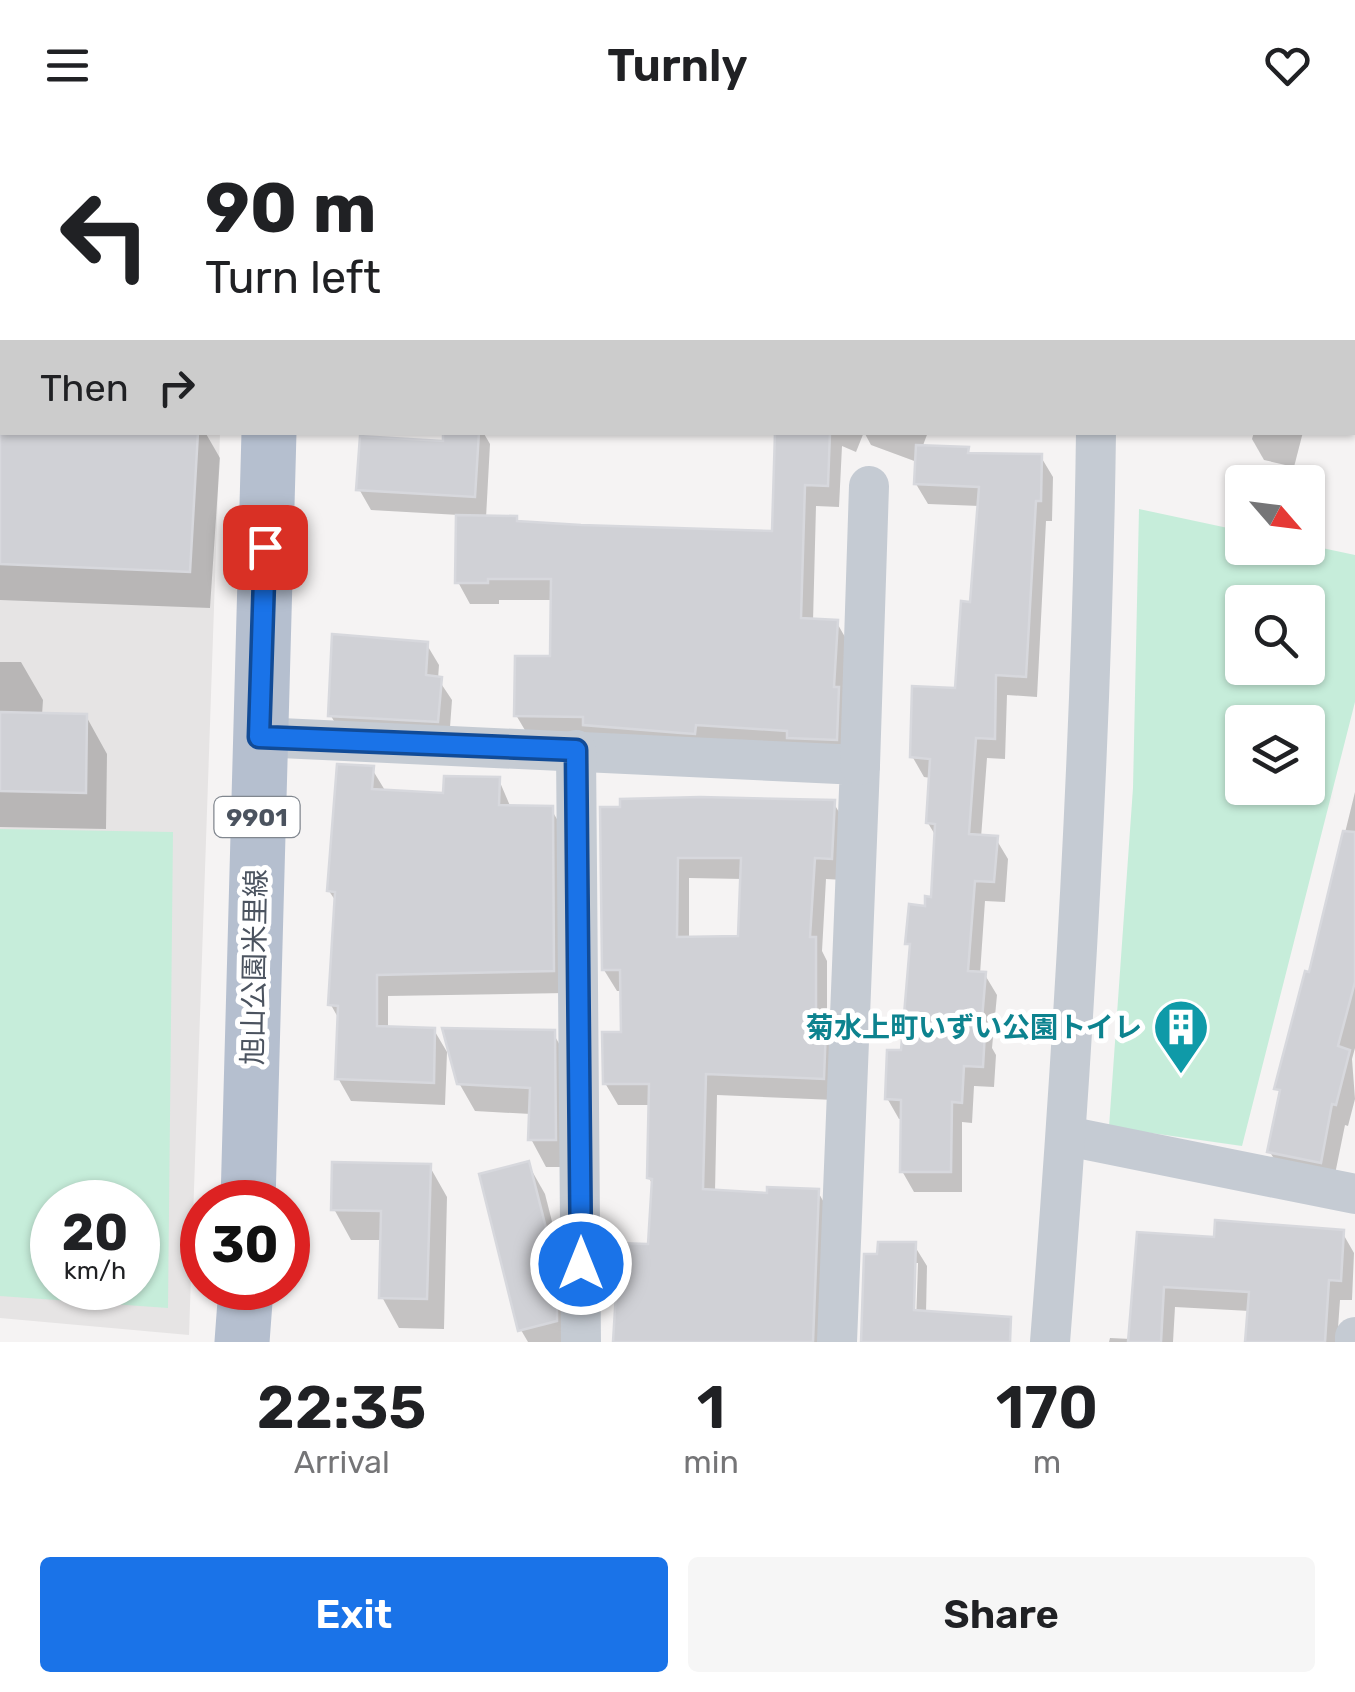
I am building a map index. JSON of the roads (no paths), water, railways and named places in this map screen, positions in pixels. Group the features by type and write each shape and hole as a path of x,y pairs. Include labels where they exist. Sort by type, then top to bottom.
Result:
{"main road":[{"name":"旭山公園米里線","path":"249,1180 268,435"},
{"path":"242,1342 244,1310"}],"street":[{"path":"1050,1342 1066,1136 1092,638 1096,435"},
{"path":"837,1342 869,486"},
{"path":"259,737 860,766"},
{"path":"576,750 582,1342"},
{"path":"1066,1136 1355,1194"}],"place":[{"name":"菊水上町いずい公園トイレ","path":"1181,1076"}]}
